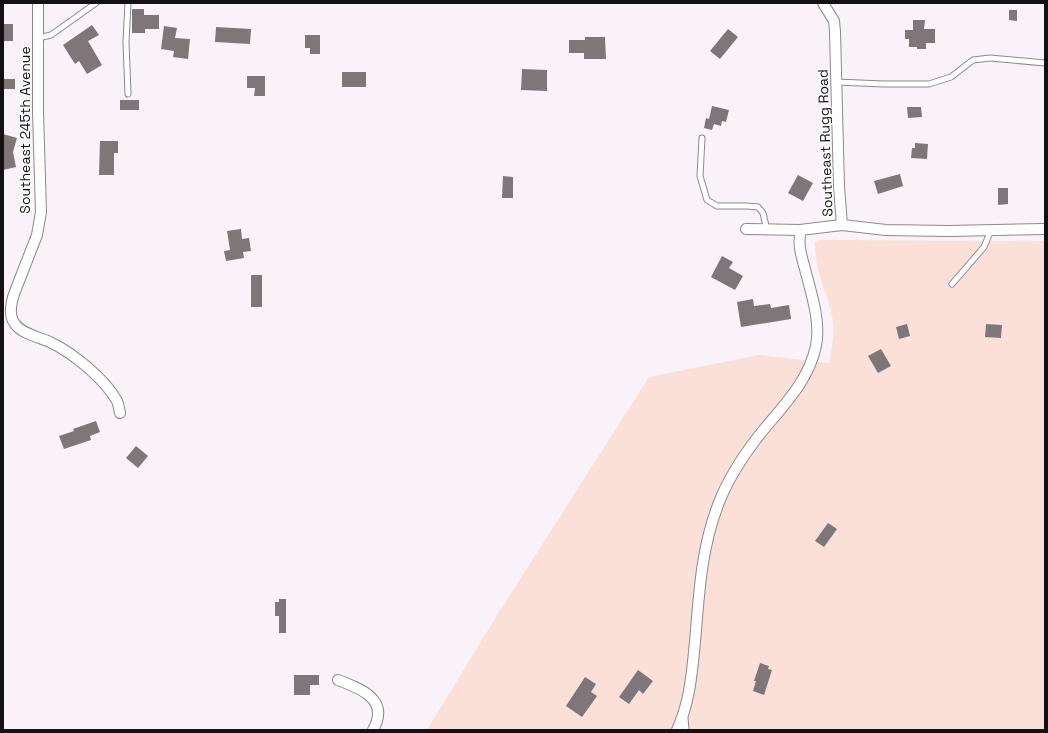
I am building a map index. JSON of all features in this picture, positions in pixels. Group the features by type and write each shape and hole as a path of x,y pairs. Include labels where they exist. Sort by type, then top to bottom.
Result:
{"street":[{"name":"Southeast 245th Avenue","path":"38,3 41,212 37,235 11,304 11,314 14,323 20,329 51,342 80,361 105,386 117,402 120,413"},
{"name":"Southeast Rugg Road","path":"823,3 834,21 835,32 839,187 842,225 886,230 1045,229"},
{"path":"746,229 800,230 842,225"},
{"path":"677,730 684,715 691,676 704,556 708,535 718,504 726,486 740,463 800,385 810,367 816,345 817,322 800,249 800,230"},
{"path":"338,680 354,686 376,703 379,712 379,721 373,730"}],"lane":[{"path":"38,38 52,35 96,3"},
{"path":"128,3 126,42 128,94"},
{"path":"836,82 929,84 951,77 973,60 990,58 1045,63"},
{"path":"702,138 700,176 707,200 717,206 758,207 763,213 767,230"},
{"path":"1032,229 1045,223"},
{"path":"952,284 984,247 991,230"},
{"path":"684,715 686,730"}],"shaded area":[{"path":"820,240 1045,241 1045,730 427,730 499,612 649,377 759,355 829,363 833,324 831,311 816,260 815,242"}],"building":[{"path":"132,9 144,9 144,15 159,15 159,29 145,29 145,33 132,33"},
{"path":"1009,10 1017,10 1017,21 1009,20"},
{"path":"913,20 925,20 924,29 935,29 935,43 926,43 926,49 909,47 909,39 905,39 905,30 913,30"},
{"path":"3,24 13,24 13,41 3,41"},
{"path":"92,25 99,35 88,41 102,65 87,74 79,61 75,64 63,45"},
{"path":"164,26 177,28 175,38 190,39 188,59 173,57 174,51 161,49"},
{"path":"216,27 251,29 250,44 215,42"},
{"path":"728,29 738,37 720,59 710,51"},
{"path":"305,35 320,35 320,54 310,54 310,48 305,48"},
{"path":"585,37 605,37 606,59 584,59 584,53 569,53 569,40 585,40"},
{"path":"522,69 547,70 547,91 521,90"},
{"path":"342,72 366,72 366,87 342,87"},
{"path":"247,76 265,76 265,96 254,96 255,88 247,88"},
{"path":"3,79 15,79 15,89 3,89"},
{"path":"120,100 139,100 139,110 120,110"},
{"path":"712,106 729,110 726,122 722,121 721,126 714,124 712,130 704,128 706,118 709,119"},
{"path":"907,107 921,107 922,117 908,118"},
{"path":"3,134 17,138 13,152 16,167 3,170"},
{"path":"100,141 118,141 118,153 114,153 114,175 99,175"},
{"path":"915,143 928,144 927,159 911,158 912,148 915,148"},
{"path":"900,174 903,186 878,194 874,181"},
{"path":"798,175 813,183 803,201 788,193"},
{"path":"503,176 513,177 513,198 502,198"},
{"path":"998,188 1008,188 1008,204 998,205"},
{"path":"241,229 242,239 249,238 251,251 243,252 244,258 226,261 224,251 230,250 227,231"},
{"path":"722,256 733,262 729,268 743,276 735,290 711,277"},
{"path":"251,275 262,275 262,307 251,307"},
{"path":"753,299 754,306 770,304 771,308 789,305 791,319 741,327 737,302"},
{"path":"907,324 910,336 899,339 896,327"},
{"path":"986,324 1002,325 1001,338 985,337"},
{"path":"881,349 891,366 878,373 868,356"},
{"path":"96,421 100,432 90,436 91,440 64,449 59,436 74,431 73,429"},
{"path":"136,446 148,456 138,468 126,458"},
{"path":"828,523 837,529 824,547 815,541"},
{"path":"279,599 286,599 286,633 279,633 279,616 275,616 275,602 279,602"},
{"path":"760,663 769,666 768,669 772,670 764,695 753,691 756,681 754,681"},
{"path":"638,670 653,681 643,694 639,690 629,704 619,697"},
{"path":"294,675 319,675 319,685 310,685 310,695 294,695"},
{"path":"585,677 596,684 591,692 597,696 582,717 566,706"}]}
